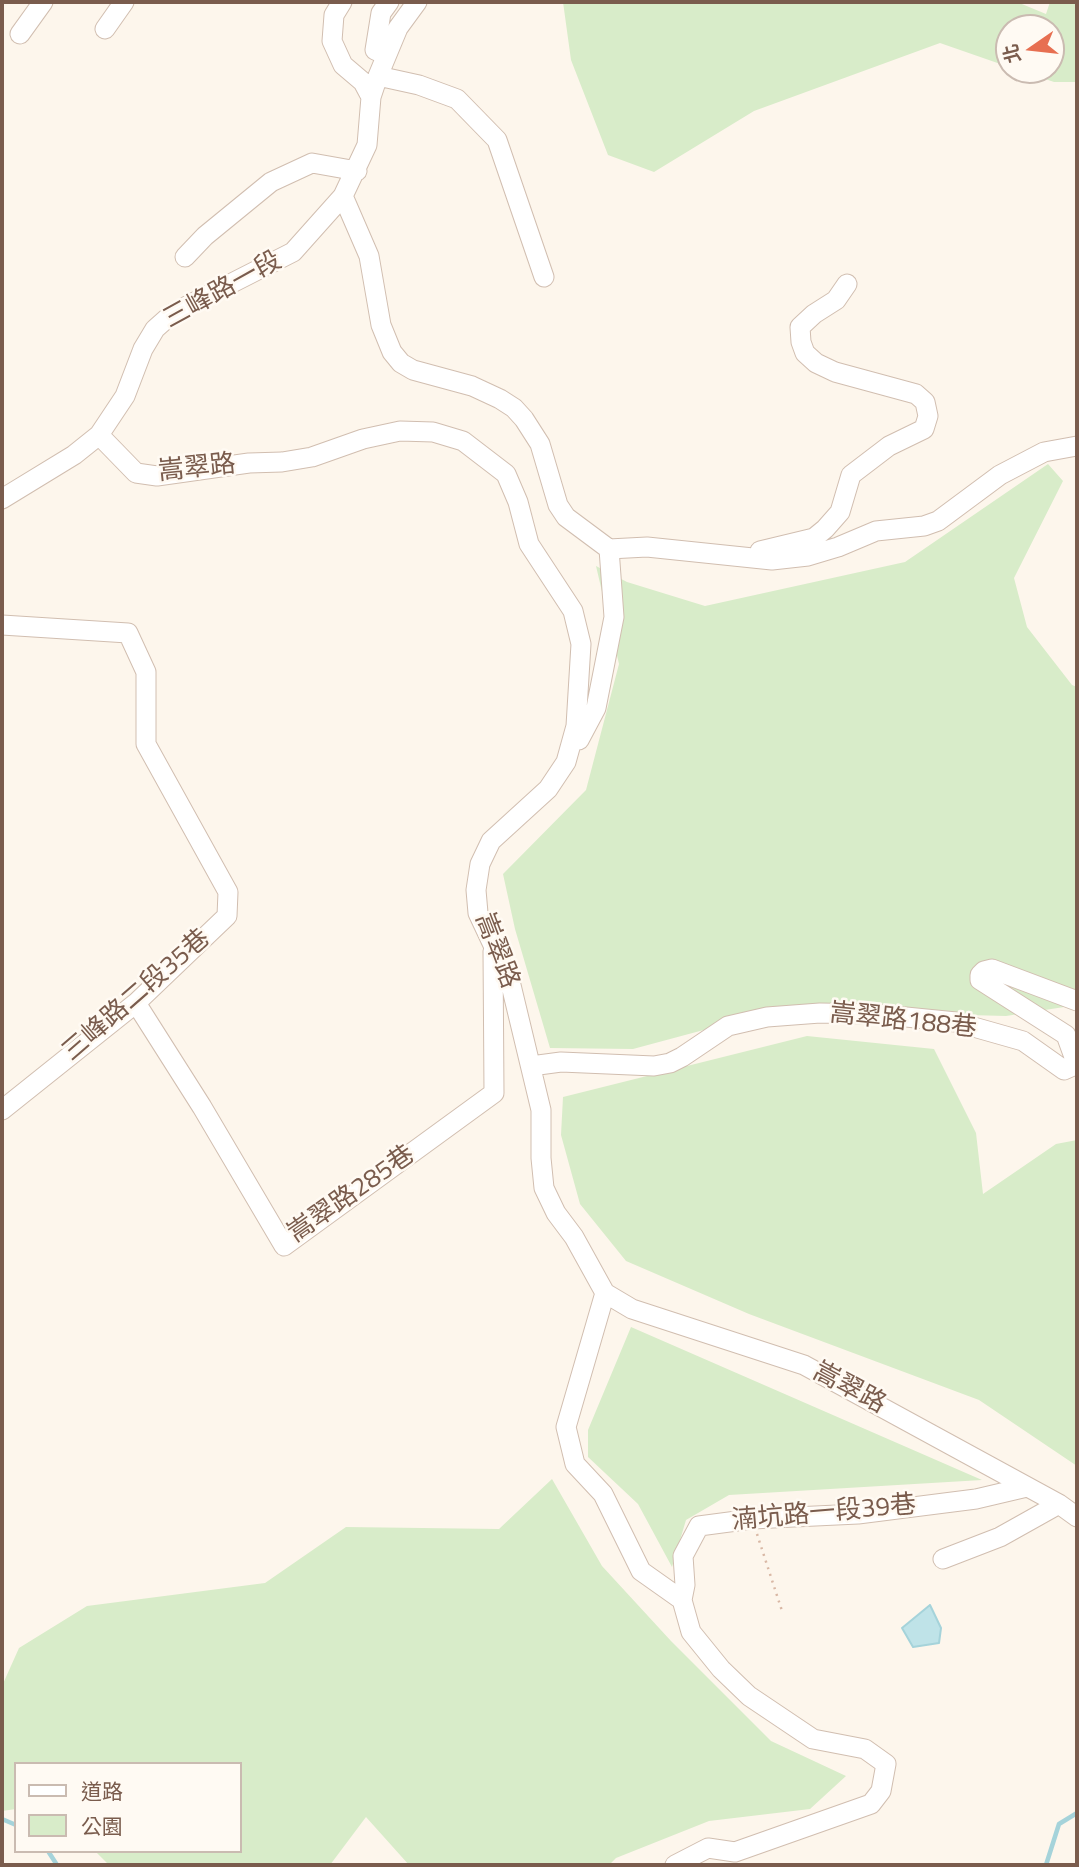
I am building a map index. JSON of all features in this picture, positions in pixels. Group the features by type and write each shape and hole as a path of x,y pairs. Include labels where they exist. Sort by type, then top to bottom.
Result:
{"street":[{"path":"20,34 43,2"},
{"path":"105,29 124,2"},
{"path":"342,2 334,15 332,41 343,65 363,82 371,97"},
{"path":"386,55 375,50 381,13 389,2"},
{"name":"三峰路一段","path":"2,499 74,455 99,435 125,396 155,329 173,313 293,252 343,196 368,145 371,97 386,55 398,28 417,2"},
{"path":"378,76 419,85 457,99 497,140 544,277"},
{"path":"185,257 205,236 271,182 312,163 357,170"},
{"path":"343,196 369,256 381,325 392,352 401,363 413,370 472,386 494,395 514,408 540,444 562,511 576,526 609,549 648,547 772,560 808,556 831,550 876,531 924,526 938,521 1000,475 1044,452 1077,446"},
{"path":"738,556 814,538 840,512 851,475 889,446 924,429 928,416 925,402 916,394 835,372 816,363 805,353 800,327 836,300 847,284"},
{"name":"嵩翠路","path":"99,435 136,473 157,476 312,457 363,439 400,431 433,432 463,441 506,474 518,502 529,544 573,611 581,644 576,726 566,762 548,789 491,841 480,864 476,890 478,914 510,981 541,1110 544,1188 556,1213 574,1237 605,1293 632,1309 804,1365 1059,1504 1077,1517"},
{"path":"566,762 596,708 614,617 609,549"},
{"name":"三峰路二段35巷","path":"2,625 128,634 146,671 146,744 228,892 227,916 136,1003 2,1110"},
{"name":"嵩翠路285巷","path":"136,1003 202,1107 284,1246 494,1093 493,943"},
{"name":"嵩翠路188巷","path":"531,1066 561,1062 654,1066 682,1057 728,1026 767,1017 820,1013 876,1014 956,1022 1023,1041 1064,1070 1073,1066 1074,1057 1066,1035 980,980 979,975 992,969 1077,1001"},
{"path":"605,1293 566,1427 575,1464 603,1494 641,1571 682,1600 691,1632 721,1669 749,1696 813,1739 865,1749 886,1764 881,1791 871,1804 735,1852 708,1848 675,1865"},
{"name":"湳坑路一段39巷","path":"682,1600 685,1585 683,1556 699,1526 752,1519 858,1514 976,1499 1027,1487"},
{"path":"943,1559 1000,1537 1059,1504"}],"path":[{"path":"752,1519 782,1611"}],"green space":[{"path":"563,2 1017,2 1046,14 995,14 995,62 940,43 754,111 654,172 608,155 571,60"},
{"path":"1050,2 1077,2 1077,82 1065,82 1065,14 1046,14"},
{"path":"1048,464 1063,481 1014,578 1027,627 1072,685 1077,687 1077,1005 1006,1016 778,1010 633,1049 550,1048 515,929 503,874 586,790 619,664 596,566 627,582 705,606 905,562"},
{"path":"807,1036 934,1049 976,1133 983,1194 1056,1144 1077,1140 1077,1466 979,1400 749,1314 626,1261 580,1204 561,1135 563,1097"},
{"path":"631,1327 982,1480 729,1495 686,1520 672,1567 638,1504 588,1457 588,1430"},
{"path":"552,1479 602,1566 671,1641 771,1741 846,1776 810,1809 709,1821 616,1858 609,1865 409,1865 366,1817 330,1865 109,1865 97,1853 242,1853 242,1762 14,1762 14,1809 2,1811 2,1686 19,1648 87,1606 265,1583 346,1527 499,1529"}],"water":[{"path":"930,1605 941,1628 939,1643 913,1647 902,1628"}],"waterway":[{"path":"1046,1865 1059,1824 1077,1813"},
{"path":"2,1819 14,1824"},
{"path":"49,1853 57,1865"}]}
